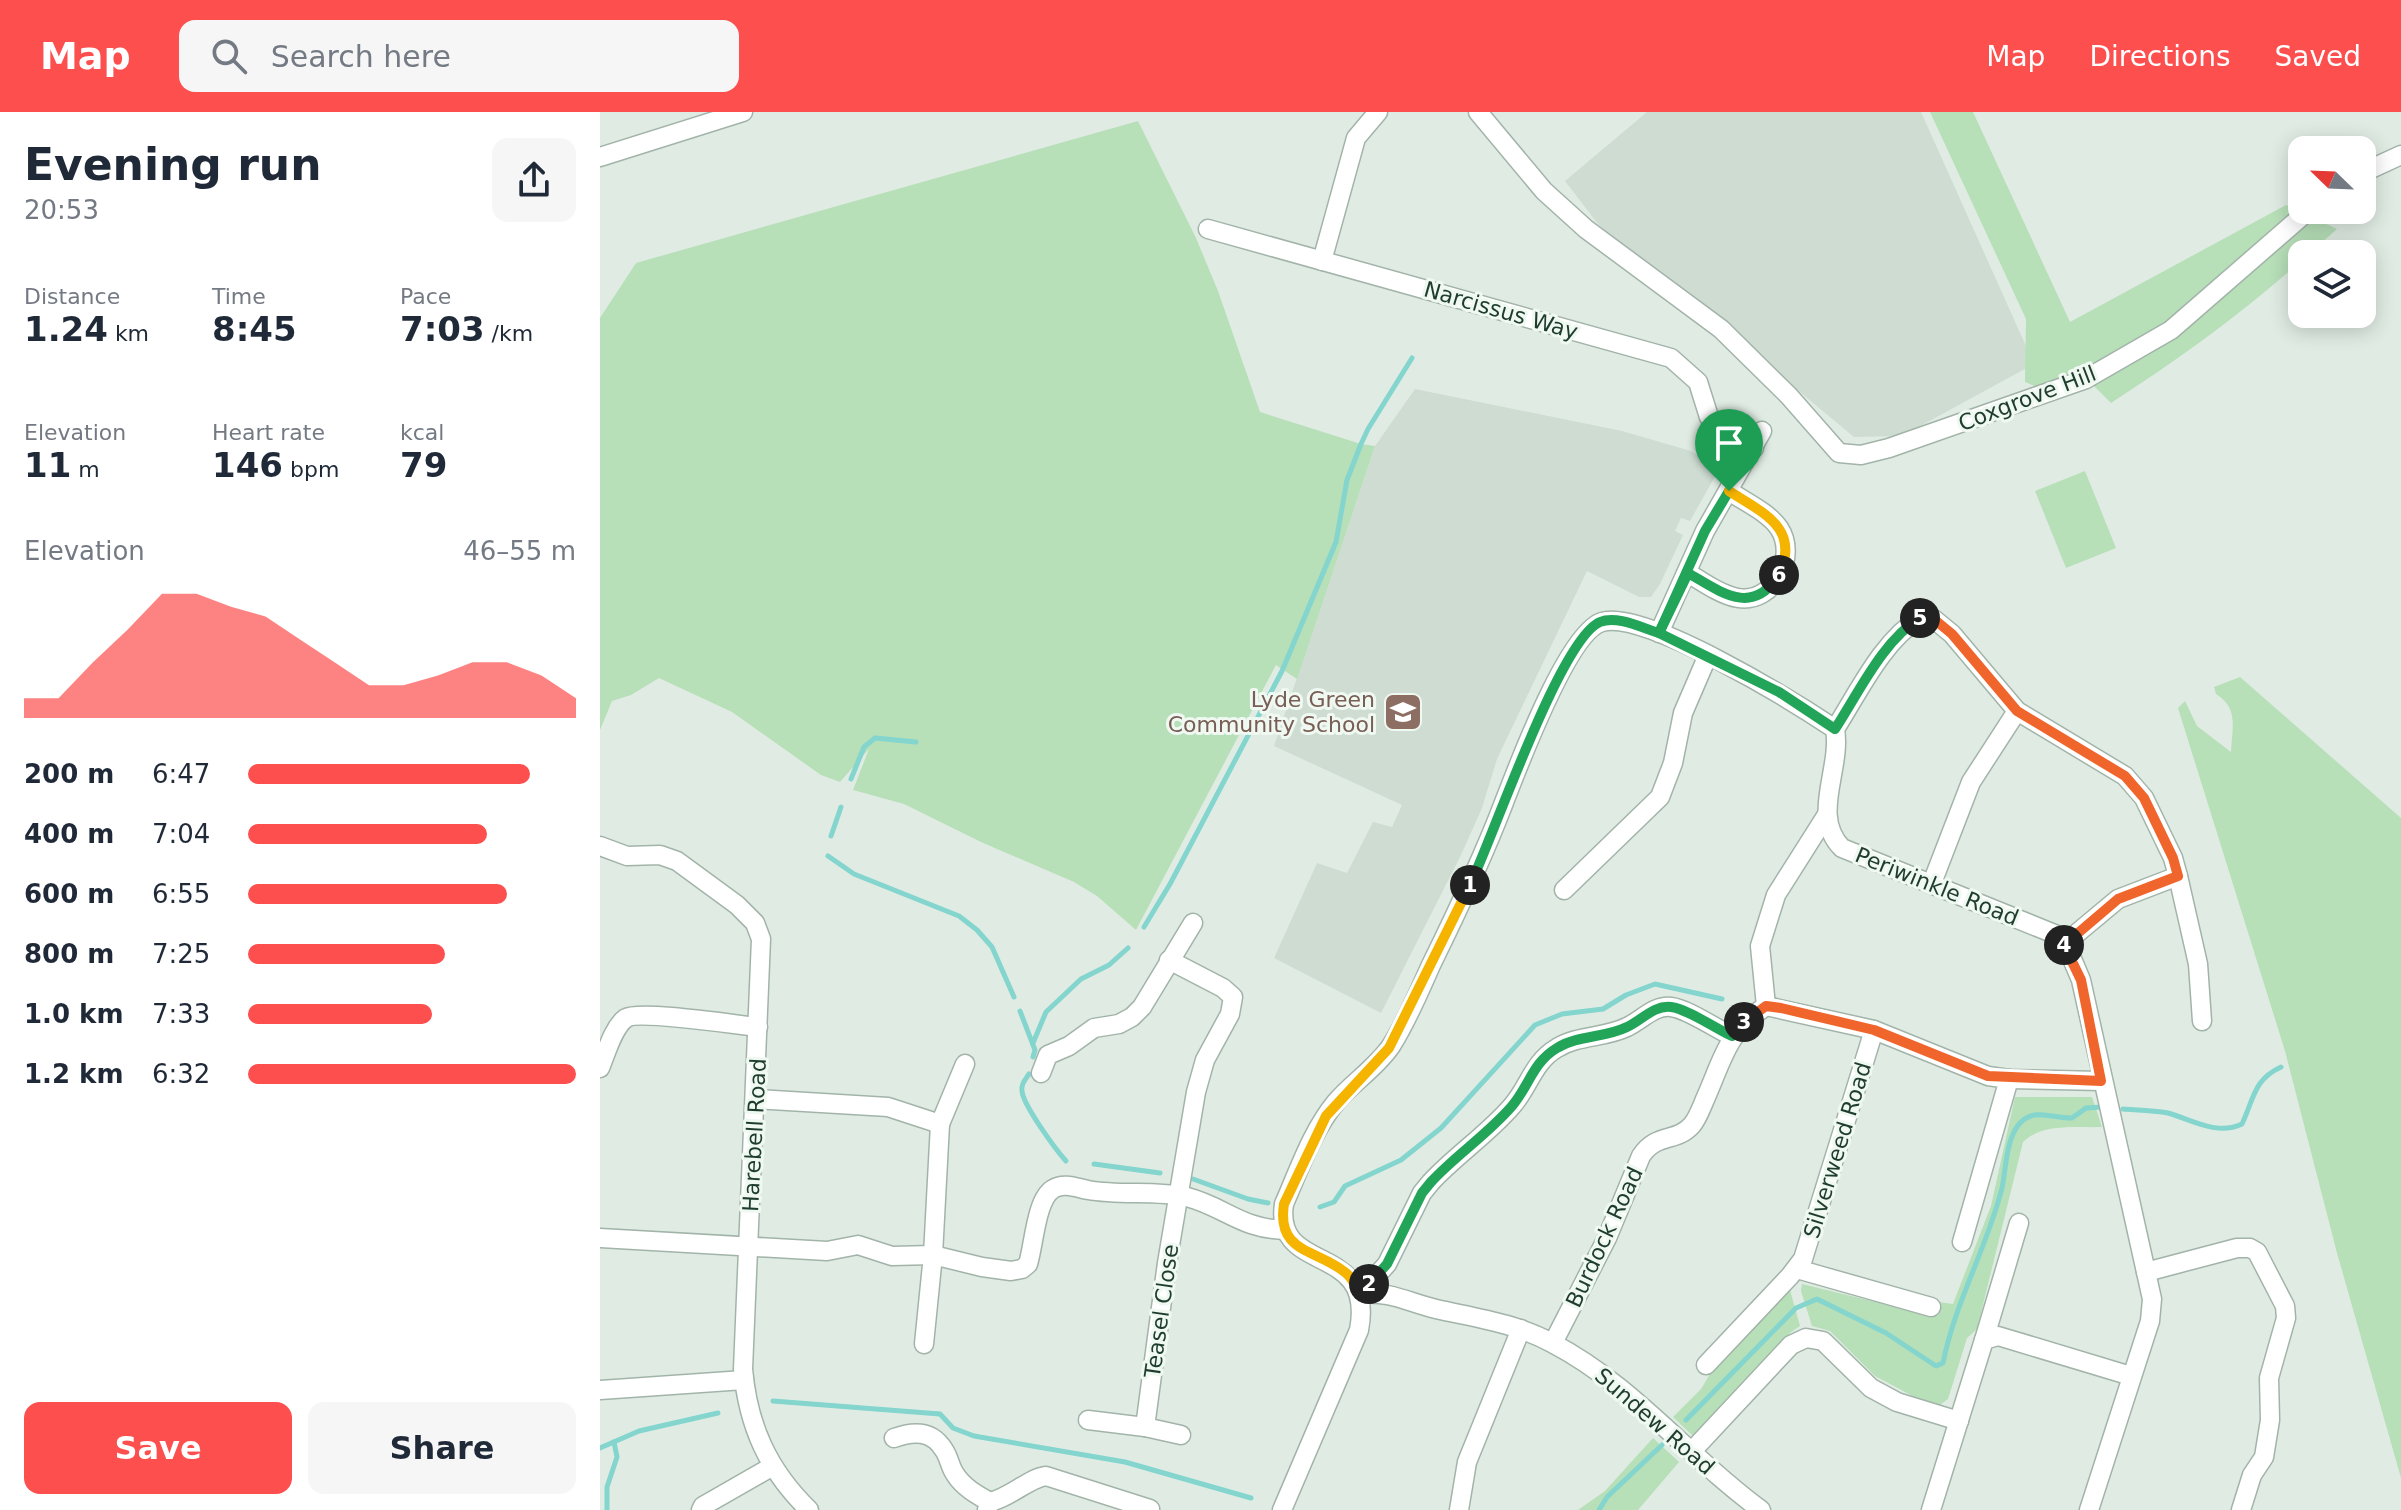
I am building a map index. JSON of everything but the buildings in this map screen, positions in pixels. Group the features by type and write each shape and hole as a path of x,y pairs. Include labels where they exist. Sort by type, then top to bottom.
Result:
{"street":[{"path":"600,157 743,112"},
{"path":"1322,261 1356,138 1378,112"},
{"name":"Coxgrove Hill","path":"1478,112 1544,191 1586,229 1721,329 1789,396 1839,453 1861,455 1889,448 2086,379 2171,330 2293,224"},
{"path":"2376,167 2401,155"},
{"name":"Narcissus Way","path":"1208,229 1671,358 1698,382 1709,417 1758,439 1729,491"},
{"path":"1659,633 1705,531 1729,491 1773,520 1782,531 1786,558 1781,573 1772,586 1750,599 1728,594 1688,573"},
{"path":"2101,1081 1988,1076 1874,1030 1766,1006 1760,946 1776,895 1826,816 1838,745 1835,729 1891,643 1906,626 1920,618 1935,620 1952,634 2017,711 2125,776 2144,798 2173,858 2178,876 2198,964 2202,1021"},
{"path":"1282,1510 1359,1330 1363,1310 1360,1294 1344,1271 1296,1247 1285,1230 1282,1218 1284,1204 1317,1129 1338,1100 1389,1048 1408,1014 1477,870 1525,751 1571,652 1586,632 1600,622 1615,620 1659,633 1708,655 1779,692 1835,729"},
{"path":"1564,890 1660,797 1673,763 1683,713 1708,655"},
{"path":"1932,883 1971,782 2017,711"},
{"name":"Periwinkle Road","path":"1826,816 1832,838 1842,848 2057,935 2064,944"},
{"name":"Harebell Road","path":"600,846 627,856 660,855 677,861 737,905 755,923 761,939 744,1380 750,1415 773,1466 786,1487 809,1510"},
{"path":"2089,1510 2150,1321 2152,1299 2119,1142 2101,1081 2081,980 2064,944 2118,899 2178,876"},
{"path":"1041,1073 1048,1055 1069,1046 1094,1028 1119,1024 1132,1017 1142,1007 1193,923"},
{"name":"Teasel Close","path":"1145,1427 1177,1196 1202,1071 1230,1014 1233,997 1223,988 1169,960"},
{"path":"1360,1294 1387,1264 1422,1193 1512,1106 1526,1087 1531,1072 1555,1049 1576,1040 1620,1030 1650,1011 1667,1006 1732,1036"},
{"name":"Burdock Road","path":"1553,1343 1592,1269 1641,1156 1658,1139 1674,1136 1694,1123 1732,1036 1766,1006"},
{"path":"600,1068 626,1018 662,1017 758,1027"},
{"name":"Silverweed Road","path":"1706,1365 1803,1259 1874,1030"},
{"path":"924,1344 933,1255 940,1124 965,1064"},
{"path":"1962,1242 2009,1079"},
{"path":"756,1099 888,1107 940,1124"},
{"path":"600,1238 827,1251 858,1245 892,1256 933,1255 1011,1271 1028,1264 1043,1201 1051,1189 1064,1185 1109,1193 1177,1196 1213,1205 1239,1222 1265,1230 1285,1230"},
{"path":"1931,1510 2019,1223"},
{"path":"2146,1272 2237,1248 2250,1248 2257,1252 2285,1306 2286,1318 2269,1378 2270,1420 2264,1457 2252,1475 2241,1510"},
{"path":"1797,1269 1931,1307"},
{"name":"Sundew Road","path":"1360,1294 1392,1294 1437,1309 1478,1316 1521,1329 1553,1343 1640,1403 1737,1493 1761,1510"},
{"path":"1459,1510 1467,1462 1521,1329"},
{"path":"1984,1340 1998,1336 2131,1376"},
{"path":"1692,1451 1791,1345 1806,1338 1823,1341 1871,1388 1897,1402 1959,1421"},
{"path":"600,1390 744,1380"},
{"path":"1088,1420 1181,1435"},
{"path":"894,1438 920,1432 938,1442 955,1474 988,1506 1032,1480 1046,1476 1150,1509"},
{"path":"701,1510 773,1466"}],"shaded area":[{"path":"1647,112 1921,112 2034,364 1902,436 1854,437 1598,224 1565,181"},
{"name":"Lyde Green Community School","path":"1415,389 1622,431 1691,451 1718,471 1690,521 1681,518 1675,531 1683,535 1651,597 1639,597 1587,571 1497,759 1482,808 1461,855 1381,1013 1274,958 1317,863 1347,873 1373,822 1392,827 1402,805 1274,746 1375,446"}],"green space":[{"path":"1930,112 1973,112 2070,322 2286,205 2288,224 2326,224 2337,229 2325,240 2288,240 2288,273 2185,353 2111,403 2081,373 2046,391 2025,382 2026,319"},
{"path":"1138,121 1196,238 1260,412 1375,446 1297,679 1276,665 1136,930 1097,896 1074,882 981,842 904,804 853,790 869,749 840,782 821,775 732,712 659,678 631,695 612,701 600,730 600,318 636,263"},
{"path":"2085,471 2116,548 2066,568 2035,491"},
{"path":"2240,677 2401,818 2401,1478 2337,1253 2285,1051 2178,708 2185,701 2197,726 2231,752 2231,712 2214,687"},
{"path":"2015,1097 2092,1097 2102,1127 2049,1129 2023,1142 1977,1329 1967,1338 1948,1399 1940,1405 1922,1401 1875,1376 1830,1331 1812,1326 1801,1291 1802,1284 1933,1316 1938,1302 1953,1304 1991,1206"},
{"path":"1790,1290 1800,1326 1694,1437 1673,1417"},
{"path":"1653,1438 1679,1462 1638,1510 1578,1510 1605,1491"}],"waterway":[{"path":"1144,927 1170,884 1282,671 1336,542 1347,480 1361,444 1412,358"},
{"path":"851,779 864,747 875,738 916,742"},
{"path":"831,836 841,807"},
{"path":"828,856 854,874 959,916 992,947 1014,997"},
{"path":"1033,1043 1046,1012 1081,979 1109,965 1128,948"},
{"path":"1320,1207 1334,1202 1345,1186 1401,1160 1441,1128 1535,1025 1562,1014 1603,1009 1626,995 1655,984 1722,999"},
{"path":"1020,1011 1035,1050 1033,1057"},
{"path":"2123,1109 2163,1112 2214,1128 2233,1127 2242,1124 2260,1084 2281,1067"},
{"path":"1029,1074 1022,1086 1024,1098 1066,1161"},
{"path":"1686,1420 1796,1308 1817,1299 1886,1333 1936,1366 1943,1363 1955,1318 1996,1210 2015,1129 2032,1116 2072,1118 2086,1108 2102,1107"},
{"path":"1094,1164 1160,1173"},
{"path":"1193,1179 1268,1203"},
{"path":"773,1401 940,1414 953,1428 974,1436 1125,1462 1251,1498"},
{"path":"600,1448 639,1431 718,1413"},
{"path":"607,1510 607,1487 617,1457 614,1442"},
{"path":"1599,1510 1607,1497 1662,1445"}],"place":[{"name":"Lyde Green Community School","path":"1403,712"}],"route":[{"path":"1729,491 1705,531 1659,633 1615,620 1600,622 1586,632 1571,652 1525,751 1477,870 1408,1014 1389,1048 1338,1100 1317,1129 1284,1204 1282,1218 1285,1230 1296,1247 1344,1271 1360,1294 1387,1264 1422,1193 1444,1168 1512,1106 1526,1087 1531,1072 1545,1056 1565,1043 1620,1030 1650,1011 1667,1006 1732,1036 1766,1006 1874,1030 1988,1076 2101,1081 2081,980 2064,944 2118,899 2178,876 2173,858 2144,798 2125,776 2017,711 1952,634 1935,620 1920,618 1906,626 1891,643 1835,729 1779,692 1659,633 1688,573 1736,598 1750,599 1772,586 1781,573 1786,558 1782,531 1773,520 1729,491"}]}
